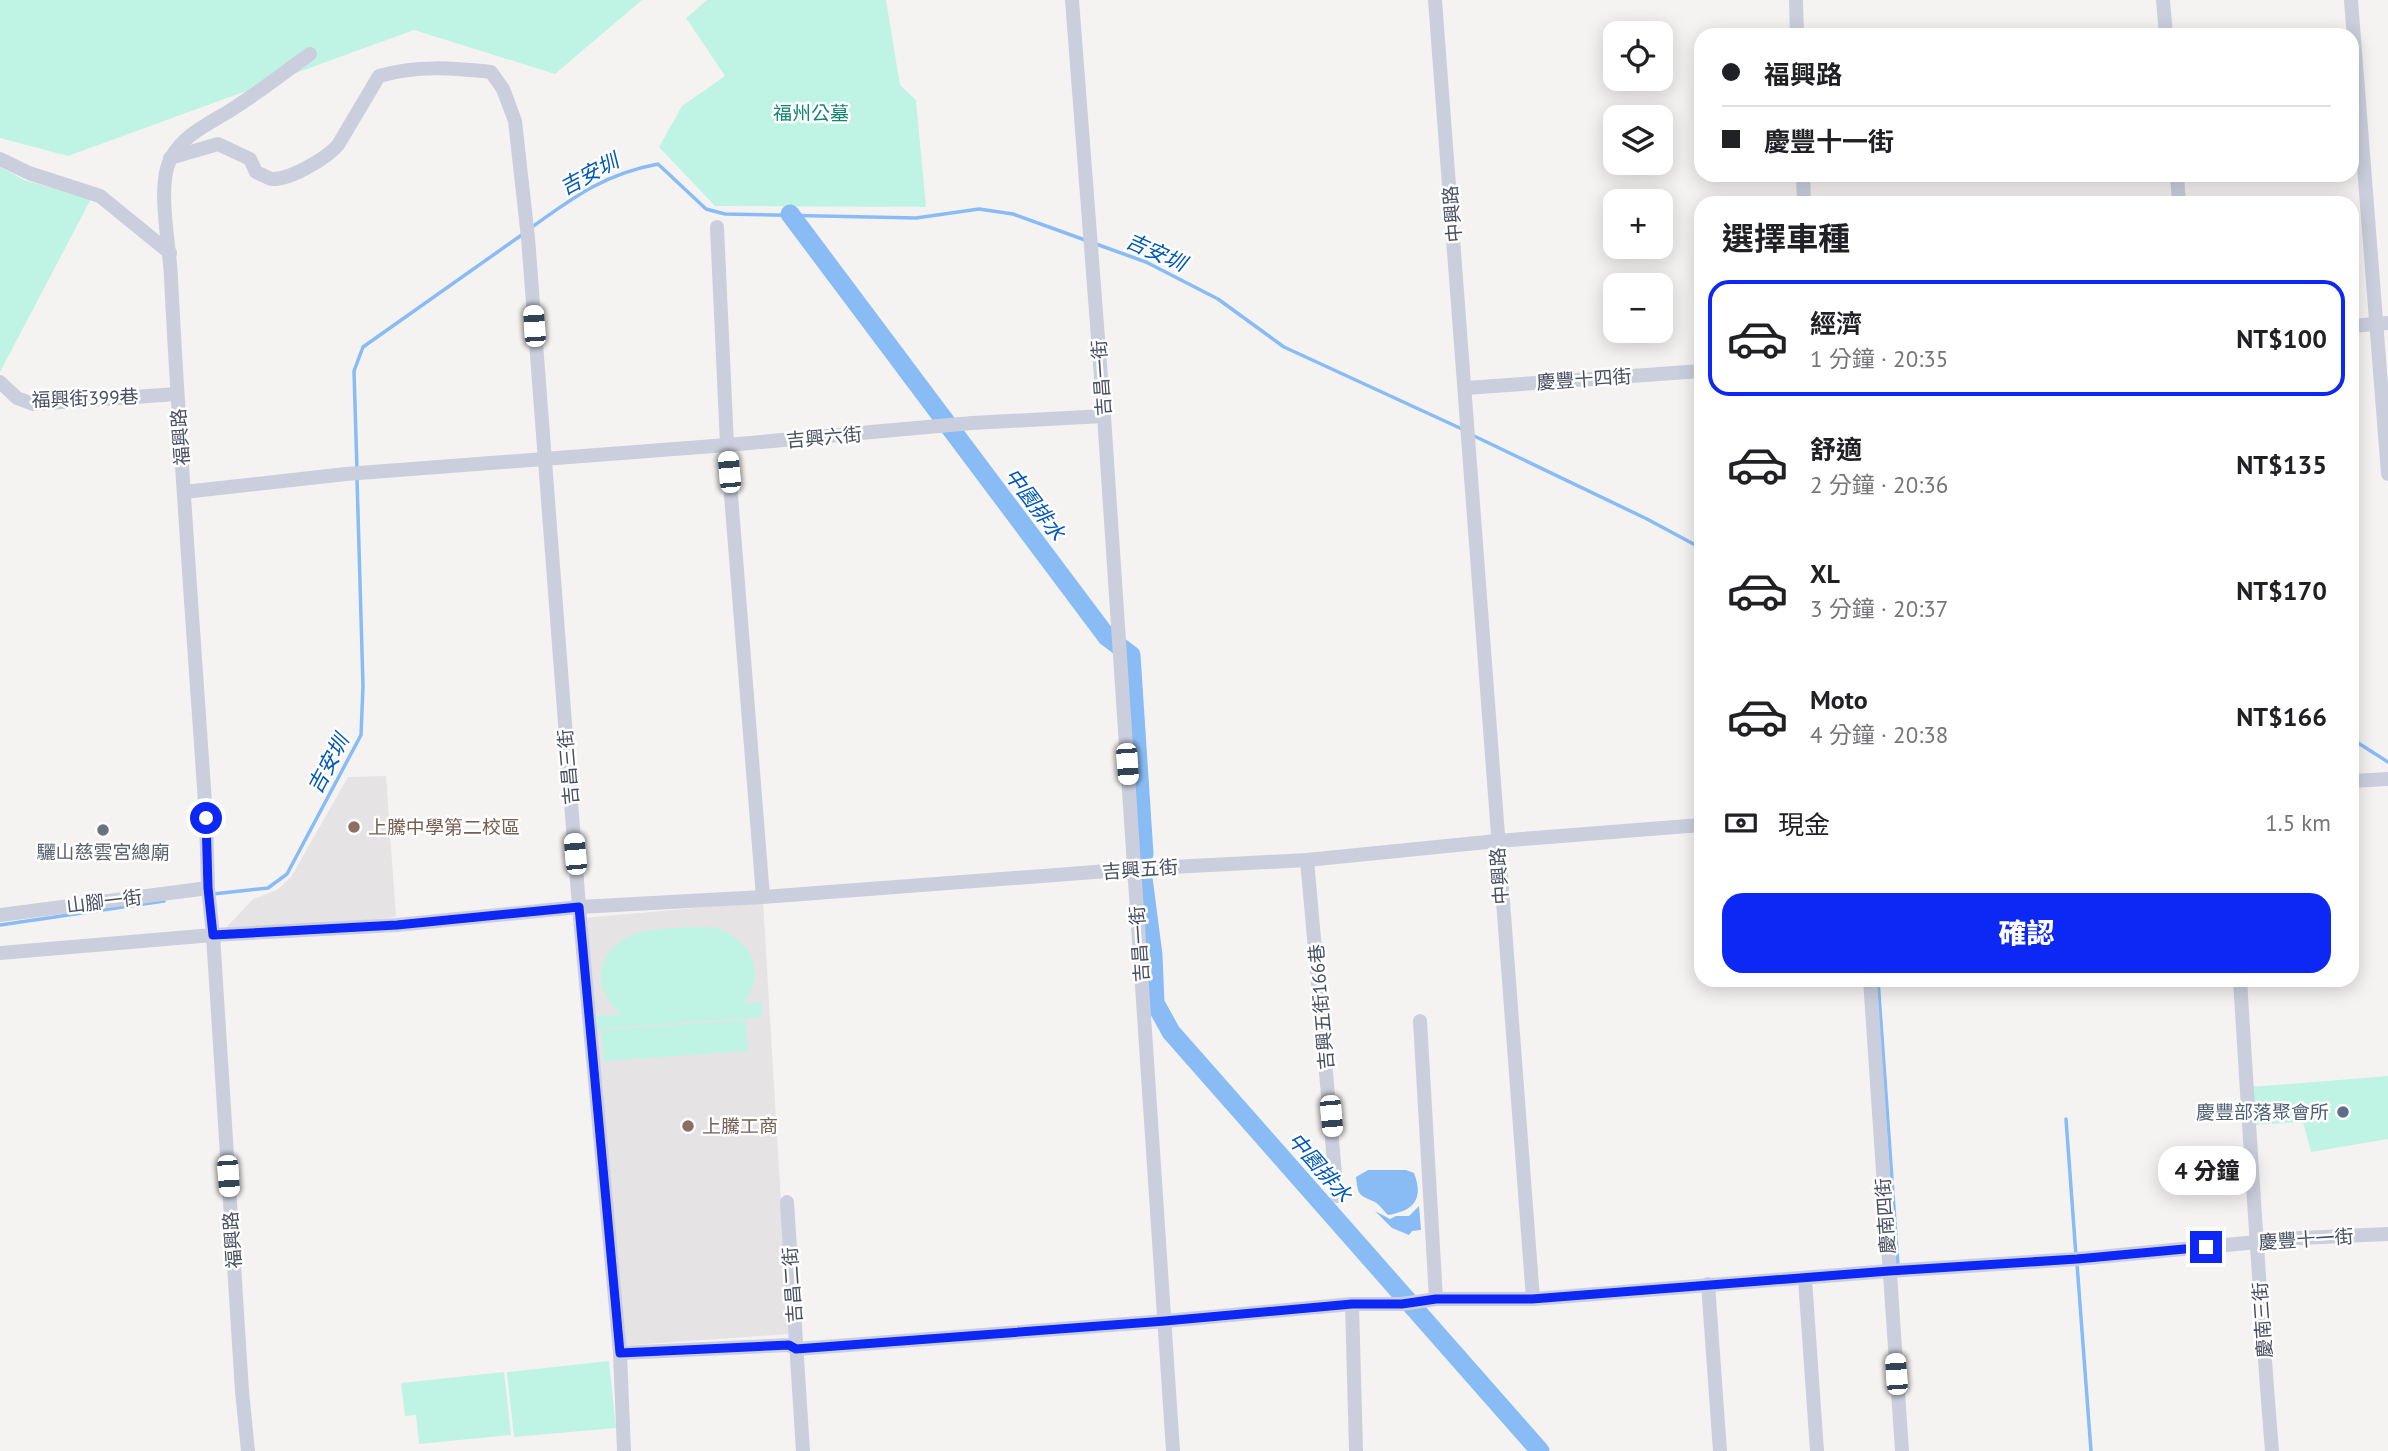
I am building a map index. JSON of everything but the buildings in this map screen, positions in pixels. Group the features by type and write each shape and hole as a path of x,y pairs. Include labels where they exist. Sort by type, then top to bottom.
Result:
{"street":[{"name":"吉昌一街","path":"1072,0 1104,416 1173,1451"},
{"name":"中興路","path":"1435,0 1532,1299"},
{"path":"1796,0 1797,28"},
{"path":"2163,0 2165,28"},
{"path":"2351,0 2354,28"},
{"path":"170,158 204,125 236,107 310,54"},
{"name":"吉昌三街","path":"170,158 218,144 250,159 256,173 273,179 309,167 330,154 338,145 379,76 410,68 443,67 491,72 506,96 515,121 528,238 579,907 620,1353 624,1451"},
{"path":"2359,81 2383,323 2388,474"},
{"name":"福興路","path":"170,158 163,185 170,253 209,894 248,1451"},
{"path":"0,159 29,173 100,196 170,253"},
{"path":"717,227 727,445 763,897"},
{"path":"2359,325 2383,323"},
{"name":"慶豐十四街","path":"1466,388 1694,372"},
{"name":"福興街399巷","path":"0,382 17,398 33,404 177,394"},
{"name":"吉興六街","path":"184,492 346,474 972,423 1104,416"},
{"path":"2359,781 2388,779"},
{"name":"吉興五街","path":"0,953 213,935 397,925 579,907 763,897 1133,869 1307,860 1694,826"},
{"name":"吉興五街166巷","path":"1307,860 1337,1196"},
{"name":"山腳一街","path":"0,915 209,894"},
{"name":"慶南四街","path":"1870,987 1902,1451"},
{"name":"慶南三街","path":"2240,987 2260,1318 2272,1451"},
{"path":"1420,1021 1440,1300"},
{"name":"吉昌二街","path":"787,1202 803,1451"},
{"name":"慶豐十一街","path":"620,1353 789,1345 796,1349 1352,1304 1532,1299 2388,1234"},
{"path":"1805,1279 1816,1451"},
{"path":"1709,1284 1720,1451"},
{"path":"1352,1304 1356,1451"}],"shaded area":[{"name":"上騰中學第二校區","path":"386,776 396,917 220,934 253,899 277,890 291,877 348,777"},
{"name":"上騰工商","path":"763,902 789,1334 617,1346 583,918"}],"green space":[{"path":"0,0 642,0 555,74 414,30 68,156 0,138"},
{"name":"福州公墓","path":"707,0 886,0 900,85 916,100 926,207 715,206 659,147 682,106 725,76 686,18"},
{"path":"0,167 24,180 91,199 0,372"},
{"path":"715,927 738,940 752,958 755,980 743,1004 762,1002 762,1017 594,1029 592,1016 621,1015 607,997 601,977 604,962 612,949 637,933 669,928"},
{"path":"746,1020 748,1051 604,1061 601,1030"},
{"path":"2388,1076 2388,1139 2311,1152 2303,1122 2253,1125 2250,1087"},
{"path":"609,1361 616,1428 514,1437 507,1372"},
{"path":"504,1372 511,1435 419,1444 416,1415 405,1416 401,1383"}],"water":[{"path":"1368,1170 1406,1170 1414,1173 1418,1190 1414,1202 1404,1210 1388,1215 1377,1203 1362,1196 1359,1191 1356,1177"},
{"path":"1419,1206 1421,1230 1412,1231 1409,1235 1392,1228 1375,1211 1390,1219 1409,1216"}],"waterway":[{"name":"吉安圳","path":"532,227 606,180 658,164 706,209 725,214 916,218 979,209 1013,214 1085,240"},
{"name":"中園排水","path":"790,214 1107,637 1131,655 1144,854"},
{"name":"吉安圳","path":"357,471 354,371 363,347 523,234"},
{"name":"吉安圳","path":"1096,244 1146,262 1218,299 1284,347 1462,429"},
{"name":"吉安圳","path":"1472,435 1694,544"},
{"name":"吉安圳","path":"213,894 268,888 287,874 361,735 363,686 357,479"},
{"path":"2359,743 2388,762"},
{"name":"中園排水","path":"1143,878 1153,955 1155,1003 1171,1032 1540,1451"},
{"name":"吉安圳","path":"0,925 164,901"},
{"path":"1878,987 1898,1265"},
{"path":"2066,1119 2076,1256"},
{"path":"2077,1264 2091,1451"}],"place":[{"name":"上騰中學第二校區","path":"354,827"},
{"name":"驪山慈雲宮總廟","path":"103,830"},
{"name":"慶豐部落聚會所","path":"2343,1112"},
{"name":"上騰工商","path":"688,1126"}],"route":[{"path":"206,818 208,888 213,935 397,925 579,907 620,1353 789,1345 796,1349 1352,1304 1402,1304 1436,1299 1532,1299 2206,1247"}]}
